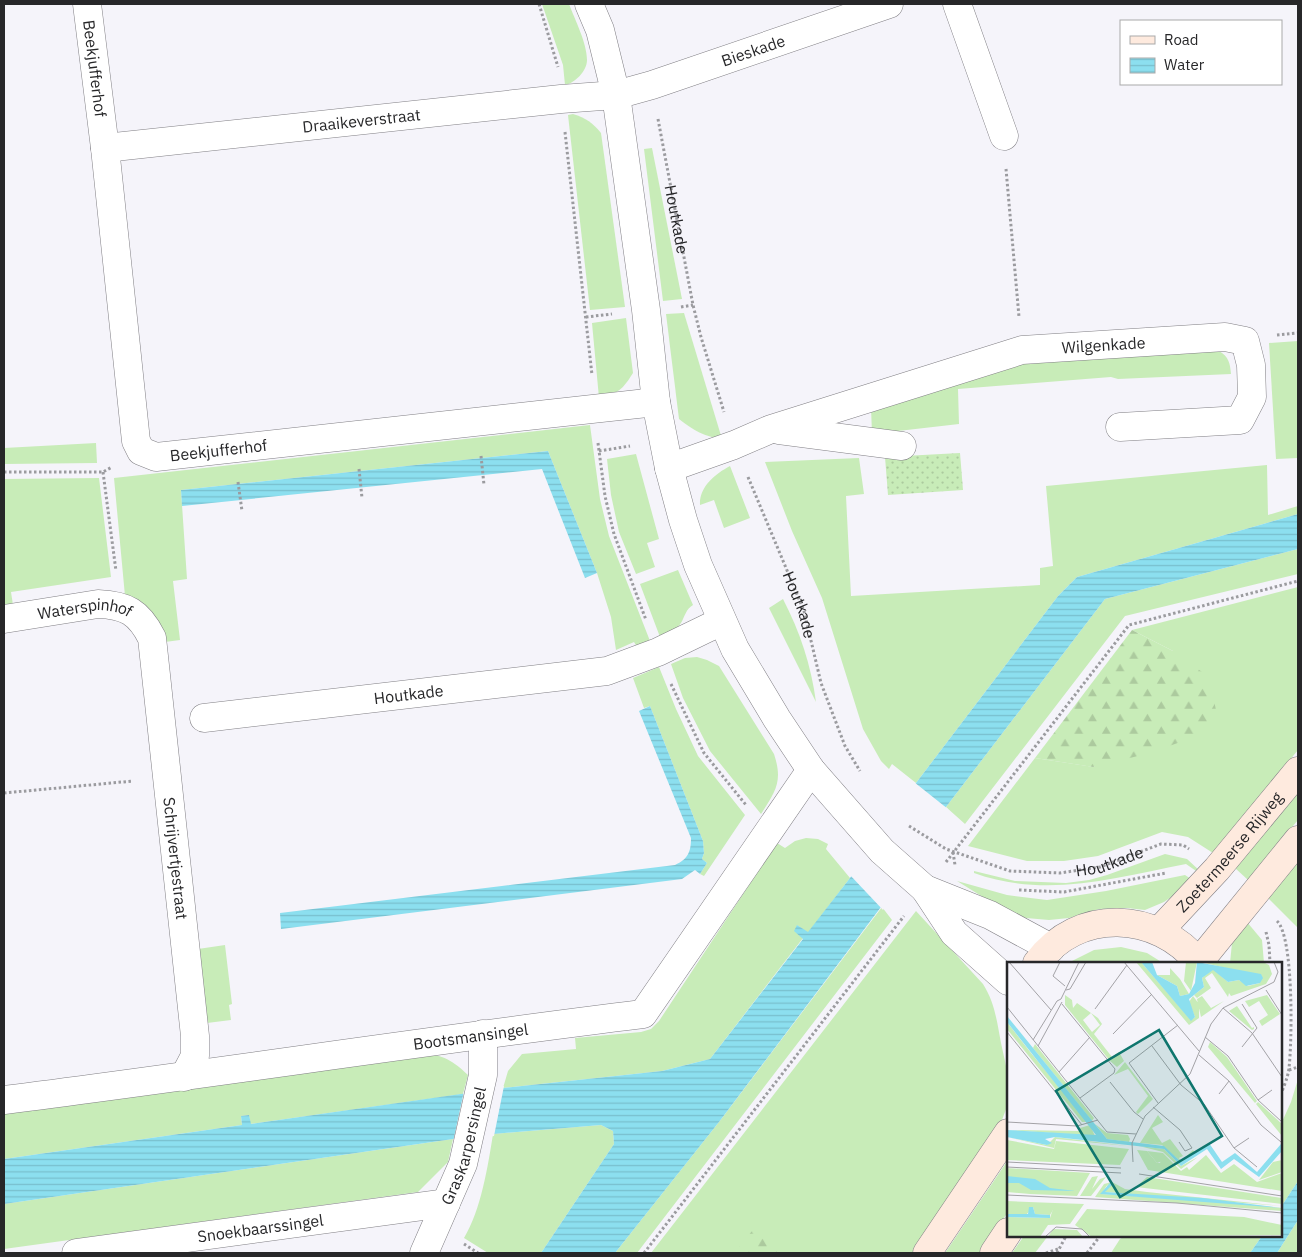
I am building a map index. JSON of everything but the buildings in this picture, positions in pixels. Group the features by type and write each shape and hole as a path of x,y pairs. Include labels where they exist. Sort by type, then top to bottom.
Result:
{"main road":[{"name":"Zoetermeerse Rijweg","path":"1159,931 1217,869 1298,771"},
{"path":"1200,962 1298,840"},
{"path":"1044,956 1079,930 1103,924 1128,923 1159,931 1182,944 1198,962"},
{"path":"928,1253 1007,1134"},
{"path":"994,1253 1007,1234"}],"street":[{"name":"Beekjufferhof","path":"87,4 105,148 136,441 141,451 156,457 656,402"},
{"path":"589,4 600,30 616,95 646,310 656,402 668,468 698,565 734,649 772,712 811,770 882,850 922,887 954,933 1007,980"},
{"name":"Bieskade","path":"616,95 652,85 889,4"},
{"path":"957,4 1004,136"},
{"name":"Draaikeverstraat","path":"105,148 561,99 616,95"},
{"name":"Wilgenkade","path":"668,468 734,445 771,429 1022,350 1225,337 1245,342 1252,365 1252,396 1240,420 1120,427"},
{"path":"771,429 902,446"},
{"name":"Waterspinhof","path":"4,619 98,604 120,606 137,616 146,626 152,638"},
{"name":"Houtkade","path":"204,718 607,671 658,652 722,621"},
{"name":"Schrijvertjestraat","path":"152,638 195,1036 195,1056 184,1077"},
{"name":"Bootsmansingel","path":"4,1100 184,1077 483,1034 643,1014 811,770"},
{"path":"922,887 990,915 1044,956"},
{"name":"Graskarpersingel","path":"424,1253 463,1164 484,1075 483,1034"},
{"name":"Snoekbaarssingel","path":"76,1253 446,1204"}],"path":[{"name":"Houtkade","path":"652,85 693,306 734,445 804,611 820,683 845,746 864,777"},
{"path":"1004,136 1022,350"},
{"path":"1278,335 1298,333"},
{"path":"4,472 103,472 141,451"},
{"path":"480,454 484,485"},
{"path":"359,466 362,498"},
{"path":"103,472 120,606"},
{"path":"238,480 242,512"},
{"path":"4,793 167,778"},
{"name":"Houtkade","path":"905,824 946,849 1010,871 1060,873 1100,867 1161,844 1183,845 1217,869"},
{"path":"1251,897 1280,924 1286,941 1292,1027 1289,1070 1282,1091"},
{"path":"1289,1070 1298,1067"},
{"path":"1057,1253 1065,1237"},
{"path":"1087,1253 1099,1237"},
{"path":"1046,1253 1059,1249"}],"green space":[{"path":"542,4 569,4 585,46 587,60 585,68 569,84 565,85 563,65"},
{"path":"573,114 589,121 601,133 625,307 590,310 568,115"},
{"path":"652,148 682,299 663,301 644,149"},
{"path":"684,313 722,439 710,437 699,432 679,419 666,314"},
{"path":"626,318 633,373 619,390 611,395 599,398 592,323"},
{"path":"1298,341 1298,458 1276,459 1269,343"},
{"path":"1219,351 1228,361 1231,374 1118,379 1111,377 958,389 959,424 872,434 871,407 1007,365"},
{"path":"590,425 600,499 609,536 650,641 637,647 634,642 616,650 611,617 597,573 548,451 181,490 187,579 173,581 180,640 165,642 125,596 114,478"},
{"path":"96,443 97,463 4,464 4,448"},
{"path":"960,453 963,490 888,495 885,457"},
{"path":"636,454 659,539 647,543 655,567 636,574 619,532 611,495 607,459"},
{"path":"859,458 864,494 846,496 851,596 1040,585 1040,568 1053,566 1046,486 1267,465 1268,515 1298,506 1298,514 1077,577 1058,596 916,783 892,764 889,769 881,761 863,729 822,598 792,531 765,462"},
{"path":"730,466 750,518 724,528 714,500 700,505 700,498 709,482"},
{"path":"99,478 111,577 11,592 13,605 4,607 4,479"},
{"path":"1298,549 1298,574 1125,616 965,824 946,807 1105,599"},
{"path":"678,570 693,605 679,625 660,637 640,584"},
{"path":"1298,587 1298,750 1213,853 1188,837 1162,832 1098,856 1064,861 1027,861 968,846 1035,758 1094,767 1173,651 1132,630"},
{"path":"783,599 804,649 816,702 769,608"},
{"path":"1132,630 1173,651 1209,677 1216,710 1195,737 1146,754 1093,767 1035,758"},
{"path":"697,657 719,666 774,754 777,763 778,779 771,799 761,814 710,751 683,698 671,664 685,658"},
{"path":"659,667 698,756 745,815 704,876 700,874 707,863 702,859 704,853 703,841 650,706 644,708 633,678"},
{"path":"1298,792 1298,820 1248,880 1235,868"},
{"path":"806,838 818,839 828,844 826,849 850,878 808,933 797,925 803,938 710,1059 662,1071 503,1088 508,1071 522,1054 576,1049 575,1038 641,1032 651,1029 659,1021 777,843 785,848 795,841"},
{"path":"1165,854 1187,859 1200,871 1199,873 1186,864 1080,884 1027,885 1001,881 974,873 974,871 1015,881 1066,883 1107,875"},
{"path":"1298,862 1298,928 1268,898"},
{"path":"1185,875 1191,879 1180,891 1164,902 1145,910 1127,908 1099,909 1069,918 1049,920 1026,918 1004,910 957,881 1007,895 1047,900 1106,891"},
{"path":"882,907 892,920 637,1253 615,1253 719,1122"},
{"path":"916,911 983,984 987,991 997,1020 1007,1072 1007,1107 1002,1120 912,1253 651,1253"},
{"path":"1247,922 1262,940 1264,962 1230,962 1232,943"},
{"path":"225,945 232,1004 229,1005 231,1020 207,1023 198,949"},
{"path":"1121,947 1147,953 1161,962 1070,962 1094,950"},
{"path":"422,1054 436,1055 447,1059 468,1075 463,1094 250,1124 249,1115 241,1116 242,1125 4,1159 4,1114"},
{"path":"1298,1079 1298,1181 1282,1205 1282,1122"},
{"path":"601,1125 613,1131 614,1144 541,1253 488,1253 464,1238 479,1201 493,1134"},
{"path":"453,1139 448,1162 418,1192 4,1249 4,1204"},
{"path":"1007,1161 1007,1213 980,1253 945,1253"},
{"path":"1298,1220 1298,1253 1277,1253"},
{"path":"752,1231 788,1253 734,1253"},
{"path":"1023,1237 1047,1237 1035,1253 1012,1253"},
{"path":"1123,1237 1261,1237 1250,1253 1111,1253"}],"water":[{"path":"548,451 597,573 585,578 542,469 182,506 181,490"},
{"path":"1298,514 1298,549 1105,599 946,807 881,907 719,1122 615,1253 541,1253 614,1144 613,1131 601,1125 453,1139 4,1204 4,1159 242,1125 241,1116 249,1115 251,1124 503,1088 662,1071 710,1059 803,939 794,931 797,925 808,932 850,878 916,783 1058,596 1077,577"},
{"path":"650,706 703,841 704,853 702,859 707,863 700,874 695,870 682,879 281,929 280,913 679,863 688,854 691,838 639,711"},
{"path":"1298,1181 1298,1220 1277,1253 1250,1253 1261,1237 1282,1237 1282,1205"}],"pier":[{"path":"914,782 948,809 883,910 849,874"},
{"path":"504,1086 494,1136 453,1142 464,1091"}]}
